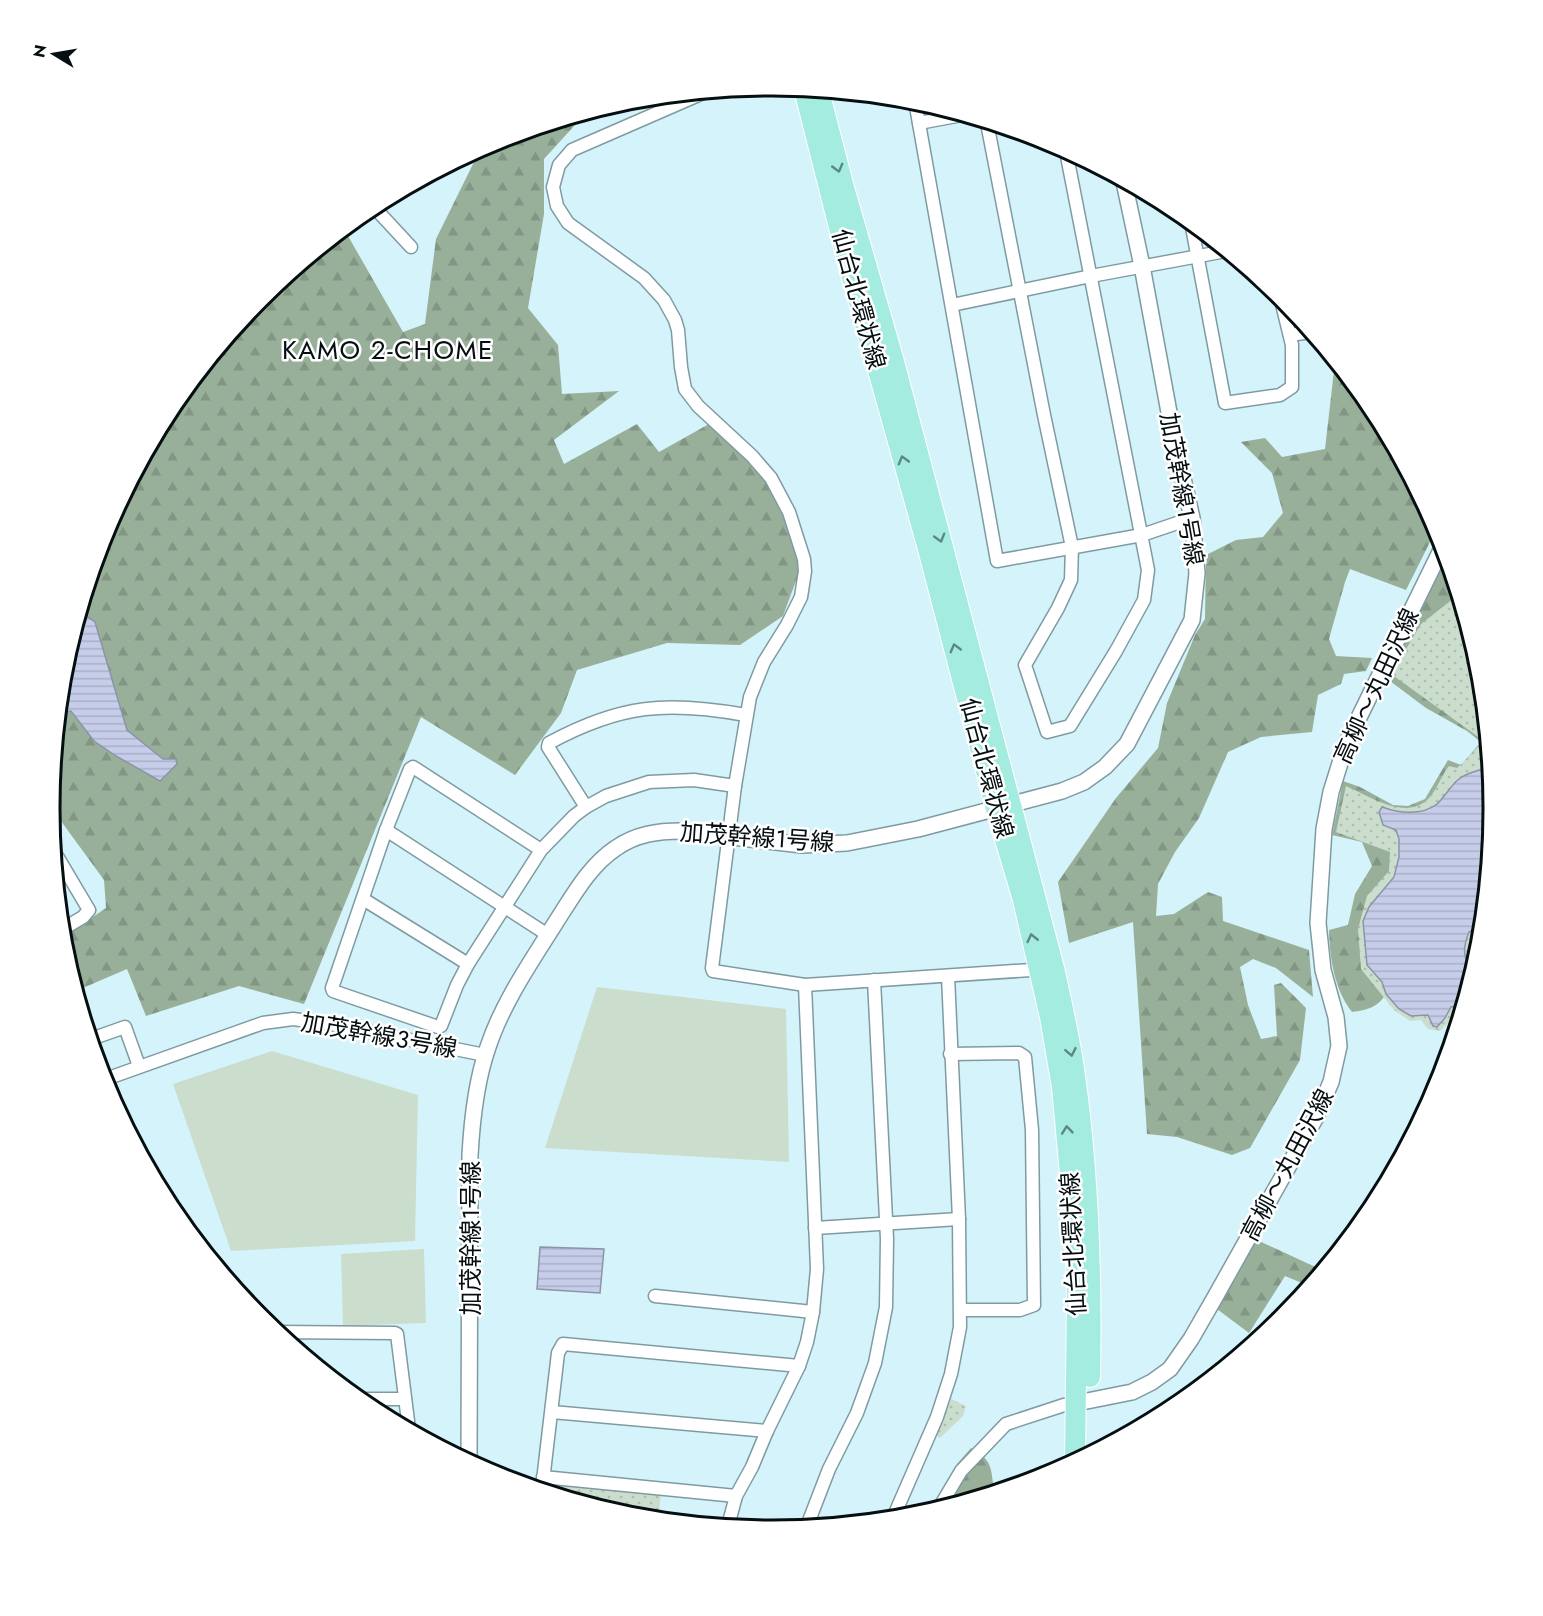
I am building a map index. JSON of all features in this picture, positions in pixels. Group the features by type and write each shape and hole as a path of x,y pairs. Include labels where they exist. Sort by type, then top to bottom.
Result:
{"main road":[{"name":"仙台北環状線","path":"806,97 848,263 928,549 1003,807 1037,898 1047,969 1073,1061 1088,1197 1092,1300 1076,1450"},
{"name":"仙台北環状線","path":"821,98 960,609 1003,807"},
{"name":"仙台北環状線","path":"1083,1402 1087,1445"}],"street":[{"path":"680,103 572,150 559,165 553,187 557,206 568,223 644,278 664,300 678,330 685,389 698,406 763,467 782,496 795,527 804,559 805,571 801,597 758,675 746,715 735,786 713,971 805,985 1047,969"},
{"path":"917,112 997,561 1142,535 1192,518"},
{"path":"919,123 945,118"},
{"path":"988,131 1072,547 1071,580 1058,608 1025,665 1047,732 1070,726 1144,600 1148,570 1068,162"},
{"name":"加茂幹線1号線","path":"469,1451 470,1155 474,1108 485,1055 492,1034 510,997 548,934 590,872 615,848 631,839 664,831 802,845 847,843 893,835 1003,807 1062,791 1084,782 1105,767 1127,744 1192,620 1197,573 1192,518 1173,434 1126,191"},
{"path":"380,214 411,248"},
{"path":"1194,236 1225,404 1280,395 1292,387 1292,345 1285,316"},
{"path":"952,305 1216,253"},
{"path":"1290,335 1301,333"},
{"name":"高柳～丸田沢線","path":"1083,1402 1132,1392 1152,1382 1170,1369 1191,1339 1220,1288 1316,1117 1332,1082 1339,1046 1336,1017 1323,970 1318,923 1324,828 1331,792 1347,744 1437,558"},
{"path":"586,807 548,747 549,743 592,721 648,708 695,707 746,715"},
{"path":"541,850 413,768 410,769 386,830 332,988 333,991 438,1028 441,1026 468,964 541,850 562,826 586,807 629,787 660,781 694,780 735,786"},
{"path":"386,830 548,934"},
{"path":"63,866 90,910 70,925"},
{"path":"363,898 468,964"},
{"path":"897,1508 936,1417 951,1374 960,1327 959,1219 948,976"},
{"path":"810,1518 829,1470 857,1413 874,1363 886,1306 886,1223 874,980"},
{"path":"730,1518 736,1496 799,1366 813,1312 817,1269 805,985"},
{"name":"加茂幹線３号線","path":"113,1076 263,1023 293,1019 331,1024 485,1055"},
{"path":"98,1037 125,1028 139,1066"},
{"path":"950,1054 1019,1053 1025,1057 1032,1130 1034,1305 1020,1310 961,1310"},
{"path":"815,1228 959,1219"},
{"path":"655,1296 813,1312"},
{"path":"290,1332 397,1334 408,1419"},
{"path":"543,1482 558,1353 563,1344 799,1366"},
{"path":"376,1400 405,1399"},
{"path":"945,1498 961,1471 1006,1424 1064,1405 1083,1402"},
{"path":"552,1412 767,1431"},
{"path":"547,1483 736,1496"}],"green space":[{"path":"576,124 544,159 544,214 528,308 558,345 562,394 619,391 554,440 564,464 637,424 659,452 709,424 759,469 788,526 800,570 783,616 740,645 667,643 577,670 561,713 515,775 421,717 304,1004 239,986 146,1016 127,969 83,988 71,932 106,908 104,880 61,820 66,715 74,669 84,624 114,536 155,452 207,375 268,305 302,273 348,236 403,332 425,324 436,239 473,164 543,134"},
{"path":"1334,372 1388,452 1410,493 1431,541 1406,590 1350,569 1329,639 1336,656 1372,658 1366,671 1344,674 1341,684 1318,695 1312,732 1261,737 1228,752 1199,818 1175,852 1158,884 1156,916 1174,914 1208,892 1222,897 1223,921 1309,950 1313,997 1276,968 1253,959 1240,967 1248,1005 1261,1039 1277,1036 1274,985 1281,983 1306,1008 1300,1060 1250,1148 1232,1155 1177,1137 1147,1134 1133,922 1069,943 1058,882 1116,798 1158,748 1167,703 1195,635 1205,619 1206,555 1236,540 1263,537 1283,513 1272,473 1241,442 1265,438 1282,457 1325,449"},
{"path":"1441,568 1459,624 1477,715 1479,741 1467,731 1426,708 1386,678"},
{"path":"1452,600 1469,669 1479,737 1391,674 1421,624"},
{"path":"1479,744 1481,772 1396,830 1386,994 1371,1008 1352,1012 1341,993 1334,973 1329,930 1348,925 1355,894 1372,866 1362,842 1332,835 1343,781 1360,787 1393,805 1408,806 1425,799 1448,760 1461,765"},
{"path":"1480,745 1483,808 1477,901 1459,992 1452,1016 1440,1031 1428,1029 1421,1020 1410,1021 1394,1010 1361,969 1358,929 1367,896 1389,871 1390,852 1336,832 1346,786 1388,805 1410,808 1420,805 1429,798 1449,766 1457,768"},
{"path":"597,987 786,1009 789,1162 545,1148"},
{"path":"272,1051 418,1095 415,1241 231,1251 173,1084"},
{"path":"1257,1240 1315,1267 1301,1283 1285,1276 1249,1333 1217,1309"},
{"path":"424,1249 426,1323 343,1326 341,1254"},
{"path":"951,1399 966,1406 963,1416 940,1438 937,1436"},
{"path":"971,1448 987,1461 993,1484 942,1498 957,1464"},
{"path":"551,1484 661,1495 659,1510 633,1506"}],"water":[{"path":"86,616 95,622 127,730 163,759 176,759 177,764 160,781 94,741 71,711 67,712"},
{"path":"1481,769 1483,808 1477,901 1472,931 1469,932 1466,943 1466,960 1455,1006 1451,1007 1437,1027 1433,1026 1428,1015 1411,1016 1399,1009 1386,994 1382,982 1367,965 1363,921 1369,907 1394,877 1399,857 1399,839 1396,830 1383,825 1379,812 1382,807 1410,812 1431,808 1459,779"},
{"path":"540,1247 604,1249 600,1293 537,1289"}],"district":[{"name":"KAMO 2-CHOME","path":"388,350"}]}
